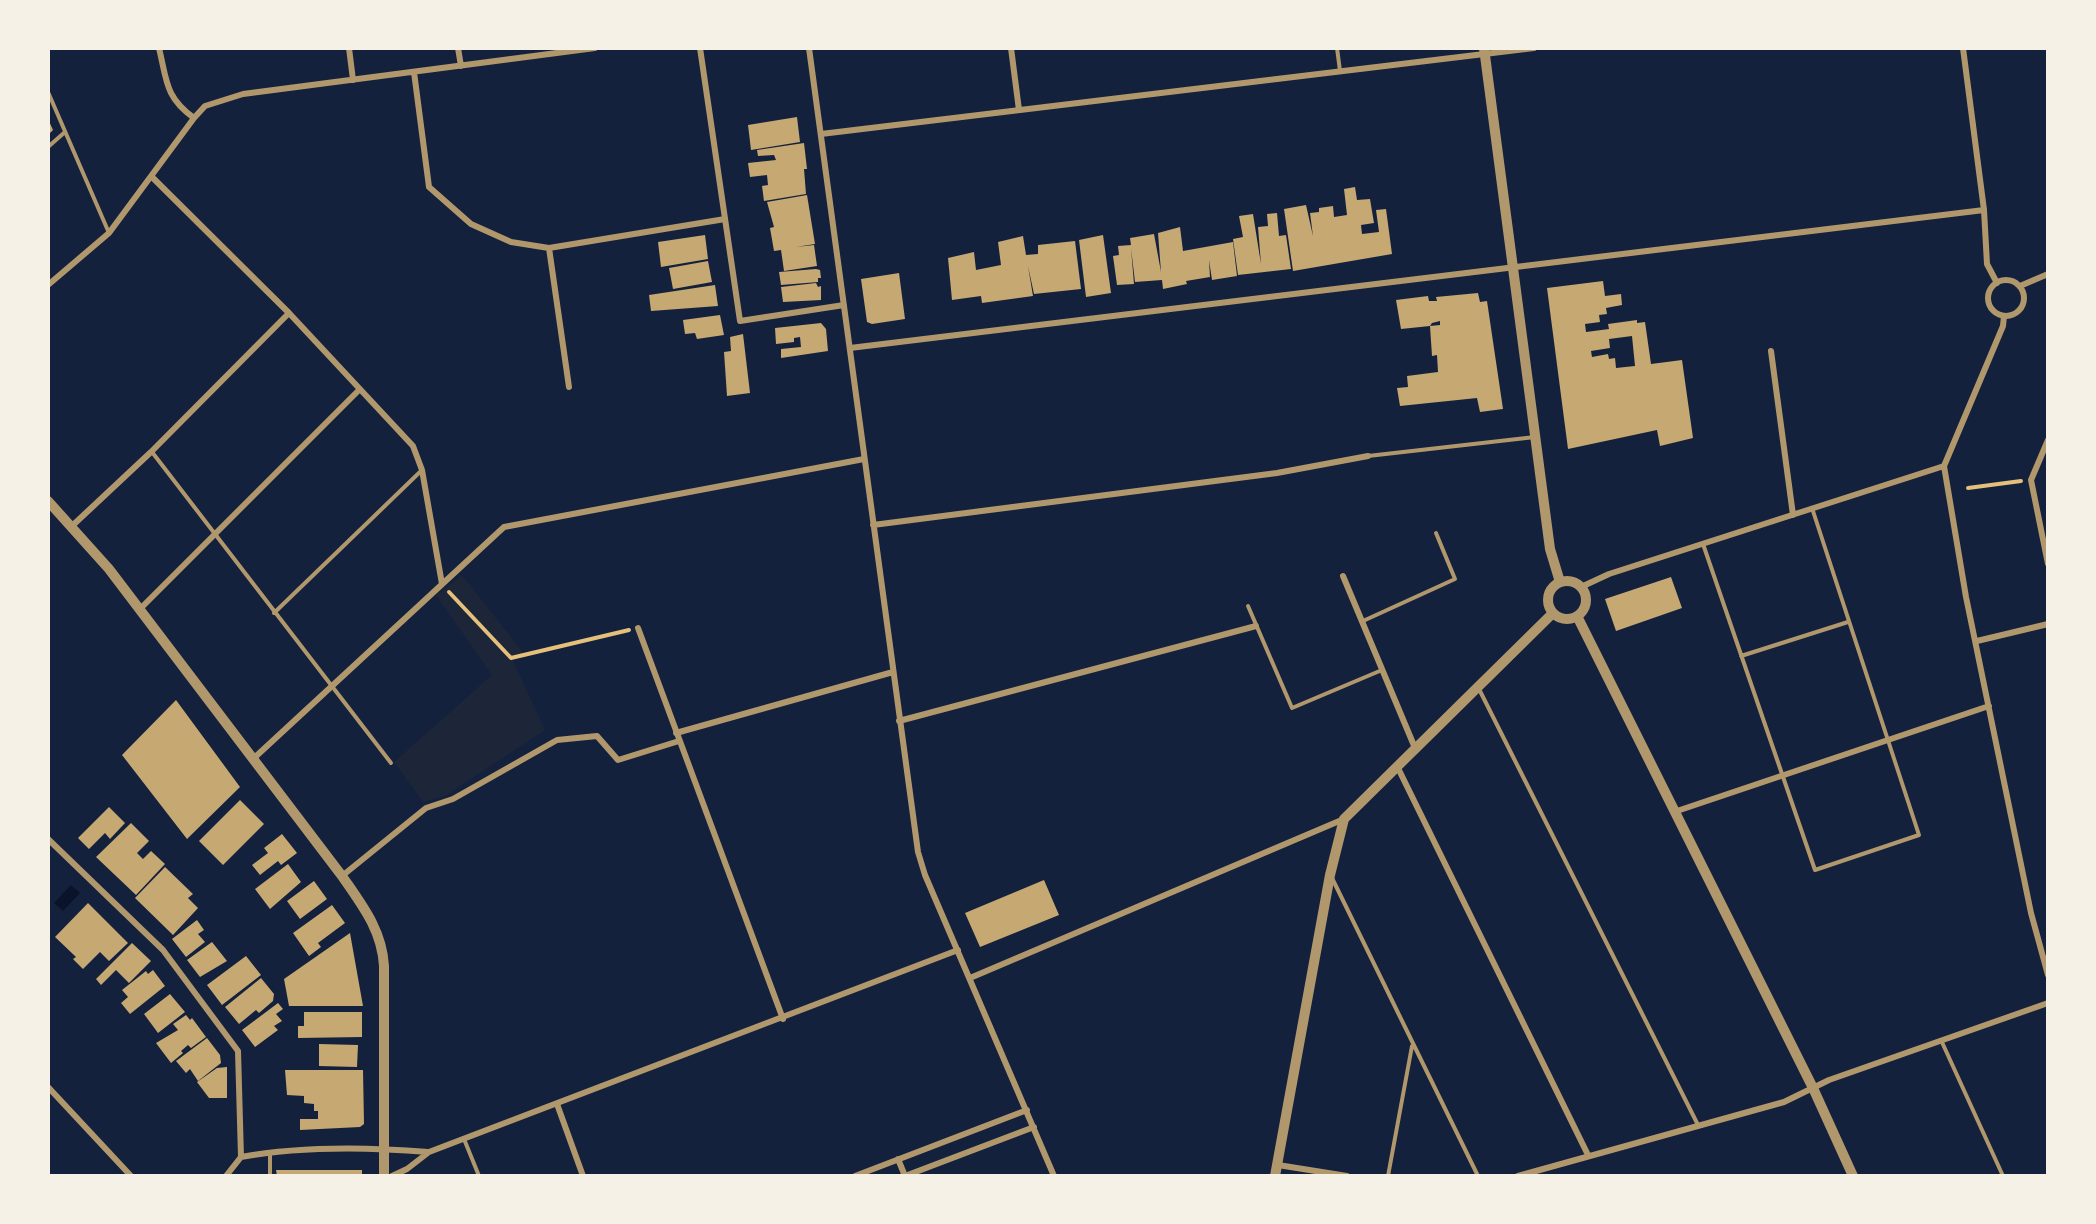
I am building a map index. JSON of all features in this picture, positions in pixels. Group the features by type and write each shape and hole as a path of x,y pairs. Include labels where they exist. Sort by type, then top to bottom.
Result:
{"street":[{"path":"159,48 171,94 177,105 194,118"},
{"path":"349,48 353,80"},
{"path":"458,48 461,66"},
{"path":"48,285 109,233 194,118 206,106 243,94 594,48"},
{"path":"700,48 740,321 844,305"},
{"path":"809,48 918,852 1054,1176"},
{"path":"1011,48 1019,110"},
{"path":"821,134 1340,71 1484,51 1534,48"},
{"path":"1963,48 1984,210 1987,264 1997,283"},
{"path":"1484,51 1550,549 1560,582"},
{"path":"414,72 429,188 471,224 512,242 549,248 725,219"},
{"path":"152,177 288,313 413,446 422,470 442,584"},
{"path":"850,348 1984,210"},
{"path":"549,248 569,387"},
{"path":"2020,286 2048,274"},
{"path":"2009,280 2020,286 2024,298 2021,309 2004,316 1994,311 1988,302 1989,291 1997,283 2009,280"},
{"path":"72,526 151,452 288,313"},
{"path":"2004,316 2003,326 1944,466 1966,597 1977,641 2031,913 2048,975"},
{"path":"1771,351 1793,514"},
{"path":"139,610 360,389"},
{"path":"2048,440 2031,480 2048,564"},
{"path":"873,525 1277,473 1368,456"},
{"path":"253,759 504,527 864,459"},
{"path":"1581,587 1609,574 1944,466"},
{"path":"48,501 72,526 139,610 342,876 368,914 380,939 383,955 384,1176"},
{"path":"1343,576 1415,748"},
{"path":"1572,581 1581,587 1586,603 1577,616 1564,618 1553,613 1549,596 1551,590 1560,582 1572,581"},
{"path":"970,978 1344,819 1553,613"},
{"path":"1577,616 1813,1088 1853,1176"},
{"path":"1977,641 2048,624"},
{"path":"899,721 1256,626"},
{"path":"638,628 783,1018"},
{"path":"676,733 893,672"},
{"path":"1674,812 1781,774 1989,706"},
{"path":"342,876 426,808 453,799 557,740 597,736 618,760 679,741"},
{"path":"1396,766 1588,1155"},
{"path":"1344,819 1330,874 1277,1171 1347,1176"},
{"path":"48,839 163,950 238,1051 241,1157 226,1176"},
{"path":"392,1176 407,1169 429,1152 464,1138 958,950"},
{"path":"1518,1176 1784,1102 1813,1088 1941,1040 2048,1004"},
{"path":"48,1087 131,1176"},
{"path":"557,1104 583,1176"},
{"path":"855,1176 1028,1110"},
{"path":"898,1159 905,1176 1034,1127"},
{"path":"241,1157 270,1152 384,1149 429,1152"}],"lane":[{"path":"1337,48 1340,71"},
{"path":"48,92 109,233"},
{"path":"48,147 65,132"},
{"path":"1368,456 1535,437"},
{"path":"151,452 391,764"},
{"path":"274,613 422,470"},
{"path":"1702,544 1815,870 1826,867 1919,835 1812,508"},
{"path":"1363,621 1455,579 1436,533"},
{"path":"1248,606 1292,708 1382,670"},
{"path":"1741,656 1848,622"},
{"path":"1478,687 1698,1125"},
{"path":"1330,874 1478,1176"},
{"path":"1941,1040 2003,1176"},
{"path":"1388,1176 1413,1045"},
{"path":"464,1138 479,1176"},
{"path":"270,1152 270,1176"}],"path":[{"path":"1968,488 2031,480"},
{"path":"442,584 512,658 638,628"}],"shaded area":[{"path":"462,575 525,655 512,659 545,730 445,796 423,802 394,762 492,675 436,595"},
{"path":"71,885 80,893 63,911 54,903"}],"building":[{"path":"797,117 800,142 751,150 748,125"},
{"path":"48,119 53,130 48,135"},
{"path":"804,143 807,169 804,169 806,194 764,201 762,186 768,185 767,175 750,177 748,163 776,160 774,155 758,156 757,150"},
{"path":"1355,187 1357,200 1370,199 1374,223 1361,225 1362,234 1379,232 1376,210 1386,209 1392,254 1293,271 1284,209 1306,205 1313,236 1310,213 1319,212 1319,208 1333,206 1334,217 1347,215 1344,189"},
{"path":"807,195 815,244 796,247 814,245 817,266 784,271 781,250 774,251 770,228 774,227 767,202"},
{"path":"1277,213 1279,236 1286,235 1291,269 1238,275 1233,239 1243,237 1239,216 1253,214 1261,264 1258,227 1268,226 1267,214"},
{"path":"1180,227 1183,251 1233,242 1237,276 1212,280 1209,260 1210,277 1186,281 1187,284 1163,289 1162,280 1135,282 1131,248 1134,284 1117,285 1113,256 1119,255 1118,246 1131,245 1130,238 1154,234 1161,272 1158,233"},
{"path":"705,235 708,259 661,267 658,242"},
{"path":"1103,235 1111,293 1086,297 1079,240"},
{"path":"1023,236 1026,255 1038,254 1038,245 1075,241 1081,289 1034,294 1028,266 1033,296 982,303 981,296 952,300 948,258 974,252 976,270 1001,265 998,242"},
{"path":"708,261 712,282 673,289 669,268"},
{"path":"820,270 821,278 818,278 818,282 781,285 779,272"},
{"path":"899,273 905,319 872,324 867,322 861,279"},
{"path":"1603,281 1605,296 1621,294 1622,305 1606,308 1607,314 1599,315 1600,322 1585,324 1586,332 1609,329 1608,324 1637,320 1637,323 1645,322 1651,364 1682,360 1693,438 1660,446 1657,430 1568,449 1547,288","holes":["1632,336 1635,366 1616,368 1615,358 1609,359 1608,354 1592,357 1591,351 1610,348 1609,339"]},
{"path":"816,283 818,287 821,286 821,300 783,302 781,287"},
{"path":"715,285 718,306 651,311 649,295"},
{"path":"1478,293 1480,302 1487,301 1503,409 1480,412 1477,398 1400,406 1397,388 1408,387 1407,376 1438,372 1437,355 1432,356 1430,326 1401,329 1396,300 1428,296 1429,301 1437,301 1436,297","holes":["1440,321 1440,325 1430,326 1432,323"]},
{"path":"720,315 724,335 697,339 695,333 685,334 683,320"},
{"path":"821,323 826,329 828,351 781,358 781,349 801,347 800,337 794,338 794,342 776,344 775,328"},
{"path":"743,334 750,393 727,396 724,352 731,351 730,337"},
{"path":"1671,577 1682,608 1616,631 1605,599"},
{"path":"176,700 240,787 187,839 122,755"},
{"path":"240,800 264,824 223,865 199,841"},
{"path":"109,807 125,823 110,839 105,833 89,849 78,838"},
{"path":"131,823 149,841 137,853 143,859 151,851 165,864 136,895 96,857"},
{"path":"282,834 297,853 281,865 278,861 260,875 252,865 268,853 264,848"},
{"path":"288,864 301,882 270,909 255,889"},
{"path":"165,867 193,894 188,898 198,908 173,935 135,898"},
{"path":"1044,880 1059,915 980,947 965,913"},
{"path":"314,881 327,899 300,919 287,901"},
{"path":"88,903 128,943 109,961 100,952 83,969 73,959 76,957 55,937"},
{"path":"332,905 345,923 318,943 321,947 309,956 293,933"},
{"path":"197,920 204,930 198,934 205,942 186,957 172,939"},
{"path":"350,933 363,1006 289,1006 284,979"},
{"path":"212,942 227,961 200,977 187,960"},
{"path":"132,943 151,961 129,983 116,970 101,985 96,979"},
{"path":"246,956 261,975 222,1005 207,985"},
{"path":"153,970 165,986 130,1014 121,1003 128,997 122,990 146,971 148,974"},
{"path":"261,978 274,994 273,1001 259,1013 256,1010 239,1024 225,1007"},
{"path":"170,994 185,1012 158,1033 144,1014"},
{"path":"278,1003 283,1009 276,1014 282,1021 274,1026 278,1030 255,1047 242,1030"},
{"path":"304,1012 362,1012 362,1037 298,1038 298,1026 304,1026"},
{"path":"186,1015 190,1020 192,1018 206,1037 191,1048 188,1045 181,1051 183,1053 171,1063 156,1043 178,1030 173,1024"},
{"path":"207,1038 220,1055 221,1063 198,1081 190,1069 186,1073 176,1061"},
{"path":"319,1044 358,1045 357,1067 319,1066"},
{"path":"227,1067 227,1098 209,1098 197,1082 217,1068"},
{"path":"285,1070 363,1070 364,1124 360,1127 300,1130 300,1119 318,1119 318,1111 314,1111 314,1104 304,1103 304,1096 287,1095"},
{"path":"276,1170 362,1170 362,1176 277,1176"}]}
